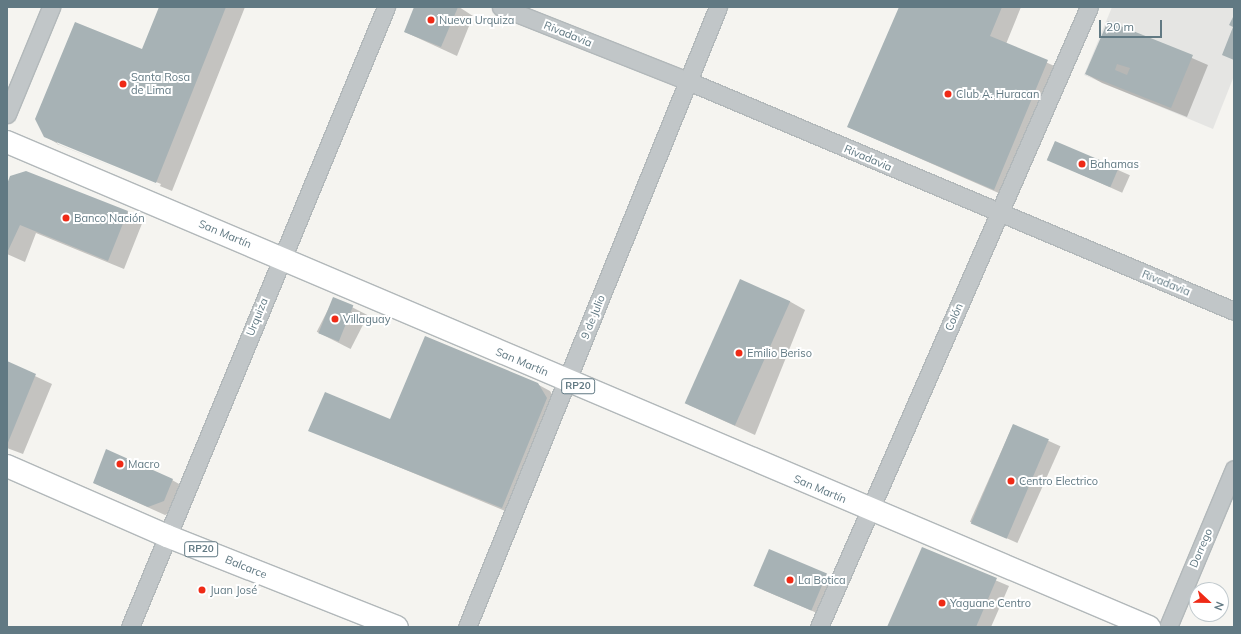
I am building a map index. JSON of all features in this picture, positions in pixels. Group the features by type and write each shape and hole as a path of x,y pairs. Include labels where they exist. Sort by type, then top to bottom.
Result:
{"main road":[{"name":"San Martín","path":"7,142 568,382 1149,627"},
{"name":"Balcarce","path":"7,466 167,536 397,627"}],"street":[{"path":"7,114 51,7"},
{"name":"Urquiza","path":"130,627 281,258 386,7"},
{"name":"Rivadavia","path":"500,7 688,81 998,214 1234,311"},
{"name":"9 de Julio","path":"467,627 568,382 718,7"},
{"name":"Colón","path":"819,627 1089,7"},
{"name":"Dorrego","path":"1168,627 1234,469"}],"shaded area":[{"path":"1112,7 1234,7 1234,76 1213,129 1084,75"}],"building":[{"name":"Santa Rosa de Lima","path":"159,7 226,7 156,183 44,137 35,119 75,22 142,49"},
{"name":"Nueva Urquiza","path":"414,7 458,7 441,47 404,32"},
{"name":"Club A. Huracan","path":"899,7 1002,7 990,36 1048,60 994,190 847,127"},
{"path":"1234,15 1234,60 1222,55 1233,27 1229,25"},
{"path":"1108,21 1193,55 1171,108 1085,74","holes":["1117,64 1130,68 1127,75 1115,70"]},
{"name":"Bahamas","path":"1055,141 1119,168 1110,187 1047,160"},
{"name":"Banco Nación","path":"26,171 128,211 108,261 20,225 7,253 7,184 10,176"},
{"name":"Emilio Beriso","path":"740,279 790,301 735,426 685,403"},
{"name":"Villaguay","path":"333,297 353,305 339,341 318,333"},
{"path":"425,336 538,383 547,398 502,508 308,431 325,392 390,419"},
{"path":"7,361 36,374 7,445"},
{"name":"Centro Electrico","path":"1013,424 1049,439 1007,539 971,523"},
{"name":"Macro","path":"106,449 173,479 164,501 148,507 93,483"},
{"name":"Yaguane Centro","path":"922,547 997,578 976,627 887,627"},
{"name":"La Botica","path":"769,549 827,574 811,610 753,586"}],"place":[{"name":"Nueva Urquiza","path":"431,20"},
{"name":"Santa Rosa de Lima","path":"123,84"},
{"name":"Club A. Huracan","path":"948,94"},
{"name":"Bahamas","path":"1082,164"},
{"name":"Banco Nación","path":"66,218"},
{"name":"Villaguay","path":"335,319"},
{"name":"Emilio Beriso","path":"739,353"},
{"name":"Macro","path":"120,464"},
{"name":"Centro Electrico","path":"1011,481"},
{"name":"La Botica","path":"790,580"},
{"name":"Juan José","path":"202,590"},
{"name":"Yaguane Centro","path":"942,603"}]}
